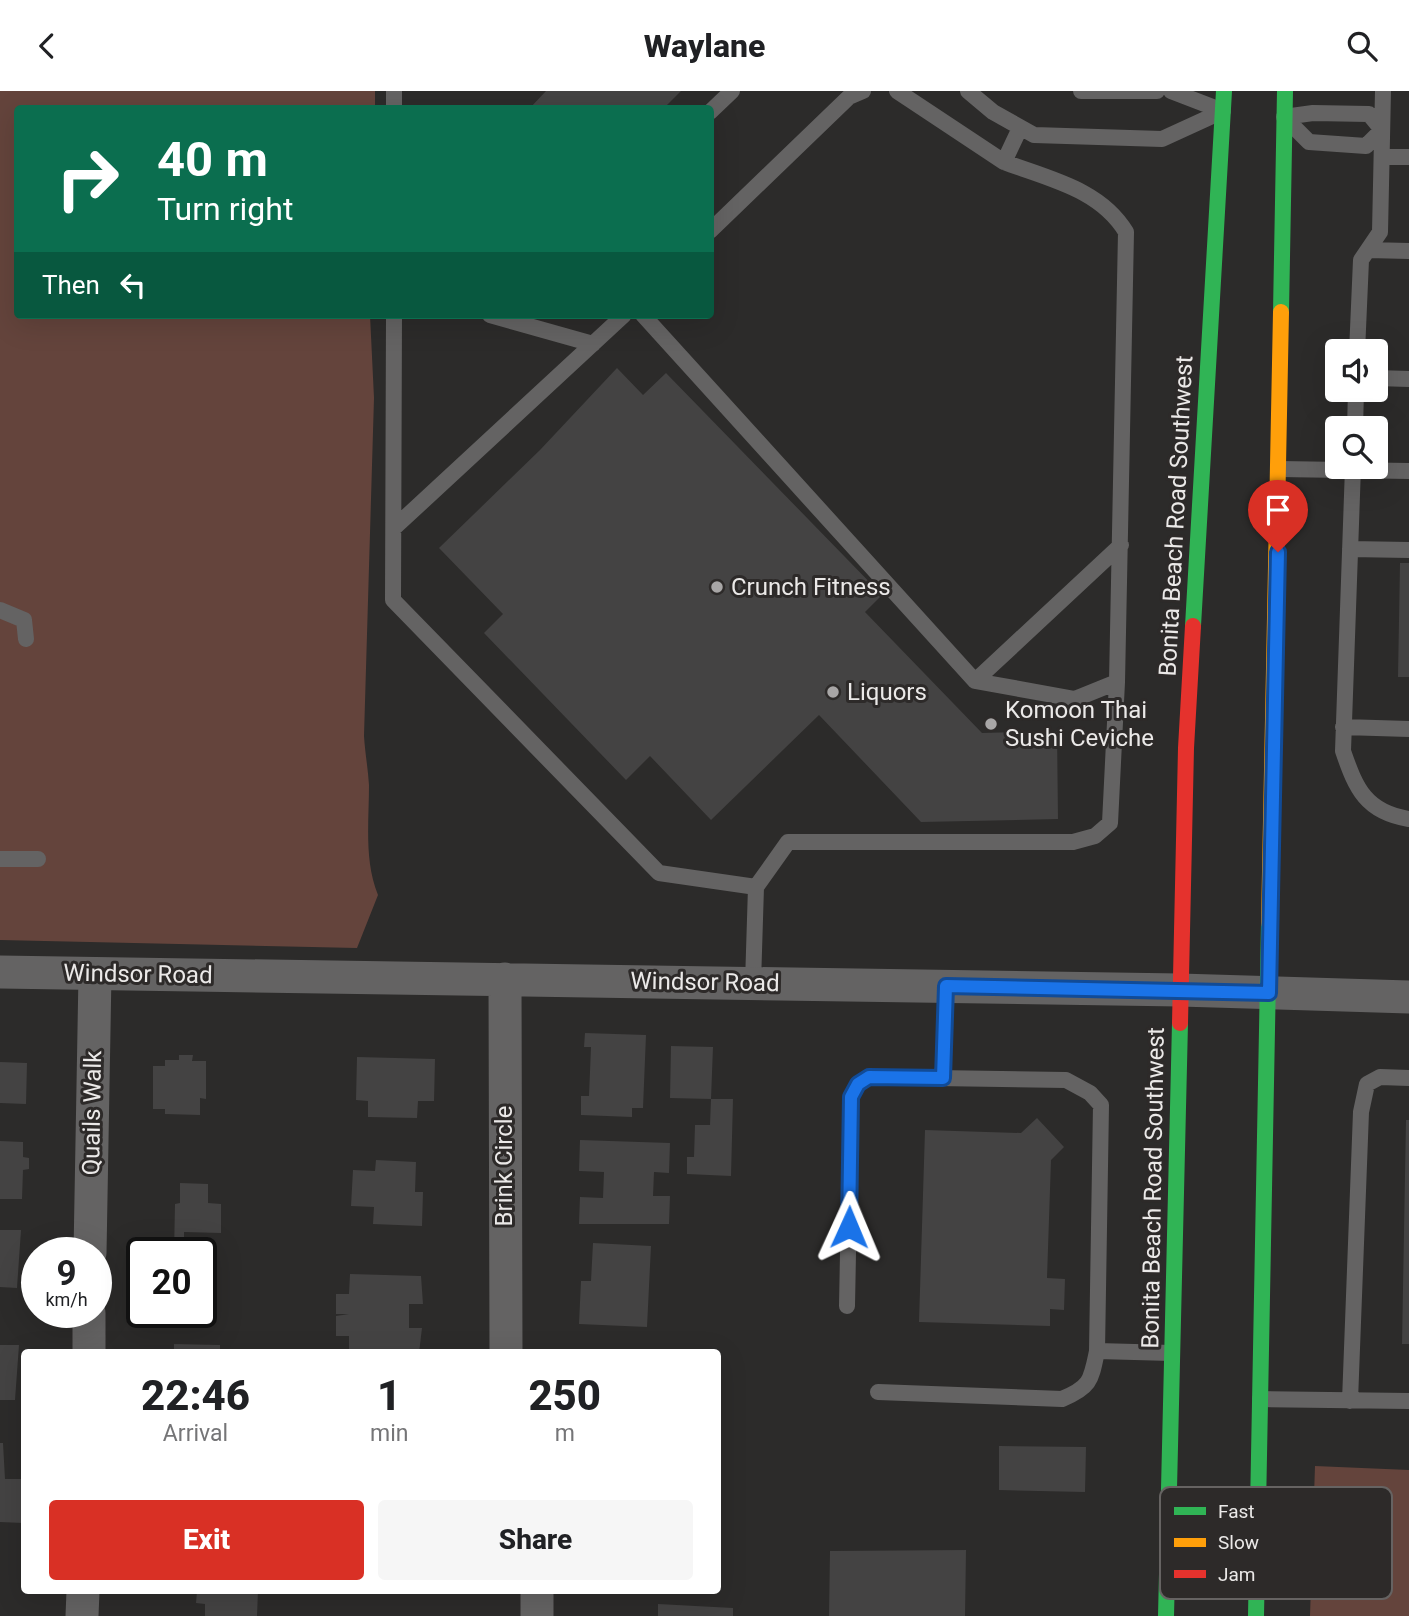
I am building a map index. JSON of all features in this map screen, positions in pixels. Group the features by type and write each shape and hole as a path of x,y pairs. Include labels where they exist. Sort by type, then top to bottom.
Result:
{"main road":[{"name":"Bonita Beach Road Southwest","path":"1169,1487 1186,748 1229,111 1224,91"},
{"path":"1258,1487 1279,470 1278,116 1285,91"}],"street":[{"name":"Windsor Road","path":"0,972 1180,990 1409,997"},
{"name":"Quails Walk","path":"90,1237 95,974"},
{"name":"Brink Circle","path":"505,979 506,1349"},
{"path":"89,1328 89,1349"},
{"path":"82,1616 83,1594"},
{"path":"537,1594 537,1616"}],"lane":[{"path":"714,109 732,91"},
{"path":"714,228 849,97 863,91"},
{"path":"753,983 757,887 788,842 1073,842 1095,836 1110,823 1121,545 1126,232 1115,214 1099,199 1004,162 897,91"},
{"path":"968,91 993,112 1034,135 1162,139 1229,111"},
{"path":"1081,91 1157,91"},
{"path":"1171,91 1229,111"},
{"path":"1358,339 1361,260 1380,232 1383,91"},
{"path":"1278,116 1313,113 1369,114 1382,130"},
{"path":"1278,116 1309,142 1366,146 1382,130"},
{"path":"1004,162 1020,128"},
{"path":"1382,157 1409,157"},
{"path":"1368,250 1409,251"},
{"path":"394,319 393,600 659,873 757,887"},
{"path":"505,319 593,344"},
{"path":"394,528 620,319"},
{"path":"647,319 975,681 1075,699 1117,683"},
{"path":"1388,378 1409,379"},
{"path":"1279,470 1325,469"},
{"path":"1388,470 1409,471"},
{"path":"1353,479 1343,751 1356,788 1378,810 1409,819"},
{"path":"975,681 1121,545"},
{"path":"1350,549 1409,550"},
{"path":"0,610 24,620 26,639"},
{"path":"1343,727 1409,729"},
{"path":"0,859 38,859"},
{"path":"943,1078 946,986"},
{"path":"848,1306 851,1097 858,1084 869,1077 1066,1080 1090,1093 1101,1105 1097,1351 1091,1380 1080,1392 1062,1399 878,1392"},
{"path":"1350,1401 1361,1112 1367,1084 1380,1077 1409,1079"},
{"path":"1097,1351 1172,1353"},
{"path":"1260,1399 1409,1401"}],"shaded area":[{"path":"0,91 375,91 375,105 14,105 14,319 370,319 374,398 364,736 369,785 369,855 378,895 357,948 0,940"},
{"path":"1315,1466 1409,1470 1409,1616 1310,1616 1311,1599 1392,1599 1392,1487 1314,1487"}],"building":[{"path":"546,91 681,91 667,105 533,105"},
{"path":"617,368 643,395 666,373 882,595 865,612 982,733 1057,731 1058,819 921,822 819,715 711,820 650,756 626,780 484,633 503,614 439,548 540,450"},
{"path":"1400,563 1409,563 1409,677 1398,677"},
{"path":"585,1033 646,1035 643,1108 632,1108 632,1117 581,1115 581,1096 589,1096 591,1047 584,1047"},
{"path":"671,1046 713,1047 711,1099 670,1098"},
{"path":"179,1055 193,1055 192,1061 206,1061 206,1099 200,1098 200,1115 165,1114 165,1109 153,1109 153,1066 165,1066 165,1060 179,1060"},
{"path":"357,1057 435,1059 434,1101 418,1101 417,1118 368,1117 368,1101 356,1100"},
{"path":"0,1062 27,1063 26,1104 0,1103"},
{"path":"711,1099 733,1099 731,1176 687,1174 687,1157 694,1157 695,1125 710,1125"},
{"path":"1037,1118 1064,1147 1051,1160 1047,1278 1065,1279 1064,1310 1050,1309 1050,1326 919,1322 925,1130 1021,1133"},
{"path":"1406,1120 1409,1120 1409,1344 1402,1344"},
{"path":"580,1140 670,1143 669,1173 654,1172 653,1196 670,1196 669,1224 579,1224 580,1197 603,1198 604,1172 579,1171"},
{"path":"0,1141 23,1142 23,1157 29,1158 29,1169 23,1170 22,1199 0,1199"},
{"path":"376,1160 416,1162 415,1192 423,1192 422,1226 373,1224 374,1207 351,1206 353,1170 375,1171"},
{"path":"180,1183 208,1184 208,1203 221,1204 221,1233 184,1232 184,1237 174,1237 175,1204 180,1203"},
{"path":"0,1230 21,1230 17,1288 0,1287"},
{"path":"593,1243 651,1246 647,1327 579,1324 581,1281 591,1281"},
{"path":"350,1274 421,1276 423,1304 409,1304 409,1328 422,1328 419,1349 349,1349 349,1336 336,1336 336,1316 349,1314 336,1314 336,1294 349,1294"},
{"path":"174,1344 220,1345 220,1349 174,1349"},
{"path":"0,1345 19,1345 15,1400 0,1400"},
{"path":"0,1443 3,1443 5,1479 21,1479 21,1523 0,1522"},
{"path":"999,1446 1086,1447 1085,1492 999,1490"},
{"path":"966,1550 965,1616 829,1616 830,1551"},
{"path":"197,1594 258,1594 257,1616 205,1616 205,1604 196,1603"},
{"path":"658,1604 733,1608 733,1616 658,1616"}],"traffic: fast":[{"path":"1193,626 1224,91"},
{"path":"1281,312 1285,91"},
{"path":"1258,1487 1269,923"},
{"path":"1169,1487 1180,1023"},
{"path":"1166,1599 1166,1616"},
{"path":"1256,1599 1256,1616"}],"traffic: slow":[{"path":"1269,923 1281,312"}],"traffic: jam":[{"path":"1180,1023 1186,748 1193,626"}],"place":[{"name":"Crunch Fitness","path":"717,587"},
{"name":"Liquors","path":"833,692"},
{"name":"Komoon Thai Sushi Ceviche","path":"991,724"}],"route":[{"path":"849,1227 851,1097 858,1084 869,1077 943,1078 946,986 1269,993 1278,552"}]}
